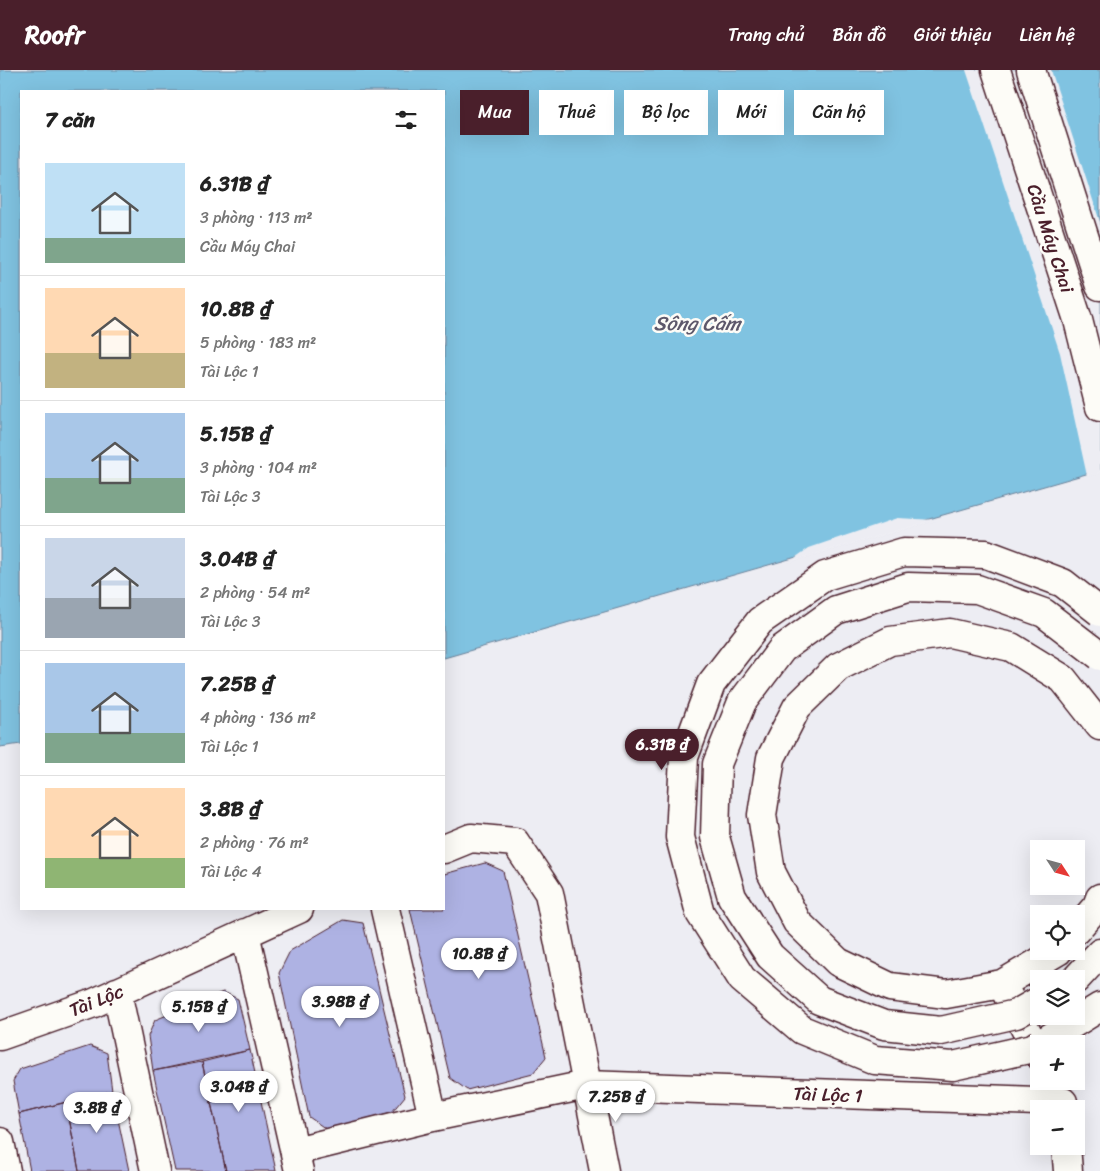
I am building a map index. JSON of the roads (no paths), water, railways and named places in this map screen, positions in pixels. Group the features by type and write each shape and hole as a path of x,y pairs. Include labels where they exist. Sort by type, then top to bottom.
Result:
{"street":[{"name":"Cầu Máy Chai","path":"996,70 1078,320 1100,407"},
{"name":"Cầu Máy Chai","path":"1031,70 1100,286"},
{"path":"1030,1049 953,1066 875,1060 802,1030 742,979 700,913 680,836 684,757 711,684 760,621 825,576 904,552 986,554 1063,583 1100,612"},
{"path":"1030,1006 1016,1014 941,1031 884,1025 819,1000 770,956 732,897 715,837 718,764 742,702 782,649 836,610 908,587 977,589 1044,613 1100,656"},
{"path":"1043,960 1002,984 946,994 890,987 838,962 797,922 770,872 762,815 771,758 797,707 838,667 890,642 950,634 1011,647 1026,656 1063,679 1100,726"},
{"path":"445,849 472,838 515,842 549,893 604,1171"},
{"path":"1085,920 1097,906 1100,898"},
{"name":"Tài Lộc","path":"0,1036 117,992 297,910"},
{"path":"384,910 433,1117"},
{"path":"245,933 297,1161"},
{"path":"1084,970 1100,953"},
{"path":"1002,984 1030,1038"},
{"path":"117,992 155,1171"},
{"path":"1054,1035 1100,1007"},
{"name":"Tài Lộc 1","path":"297,1161 433,1117 586,1085 1059,1097"},
{"path":"0,1142 6,1171"},
{"path":"1067,1155 1068,1171"}],"water":[{"name":"Sông Cấm","path":"0,70 1100,70 1100,470 445,658 445,90 20,90 20,744 0,747"}]}
